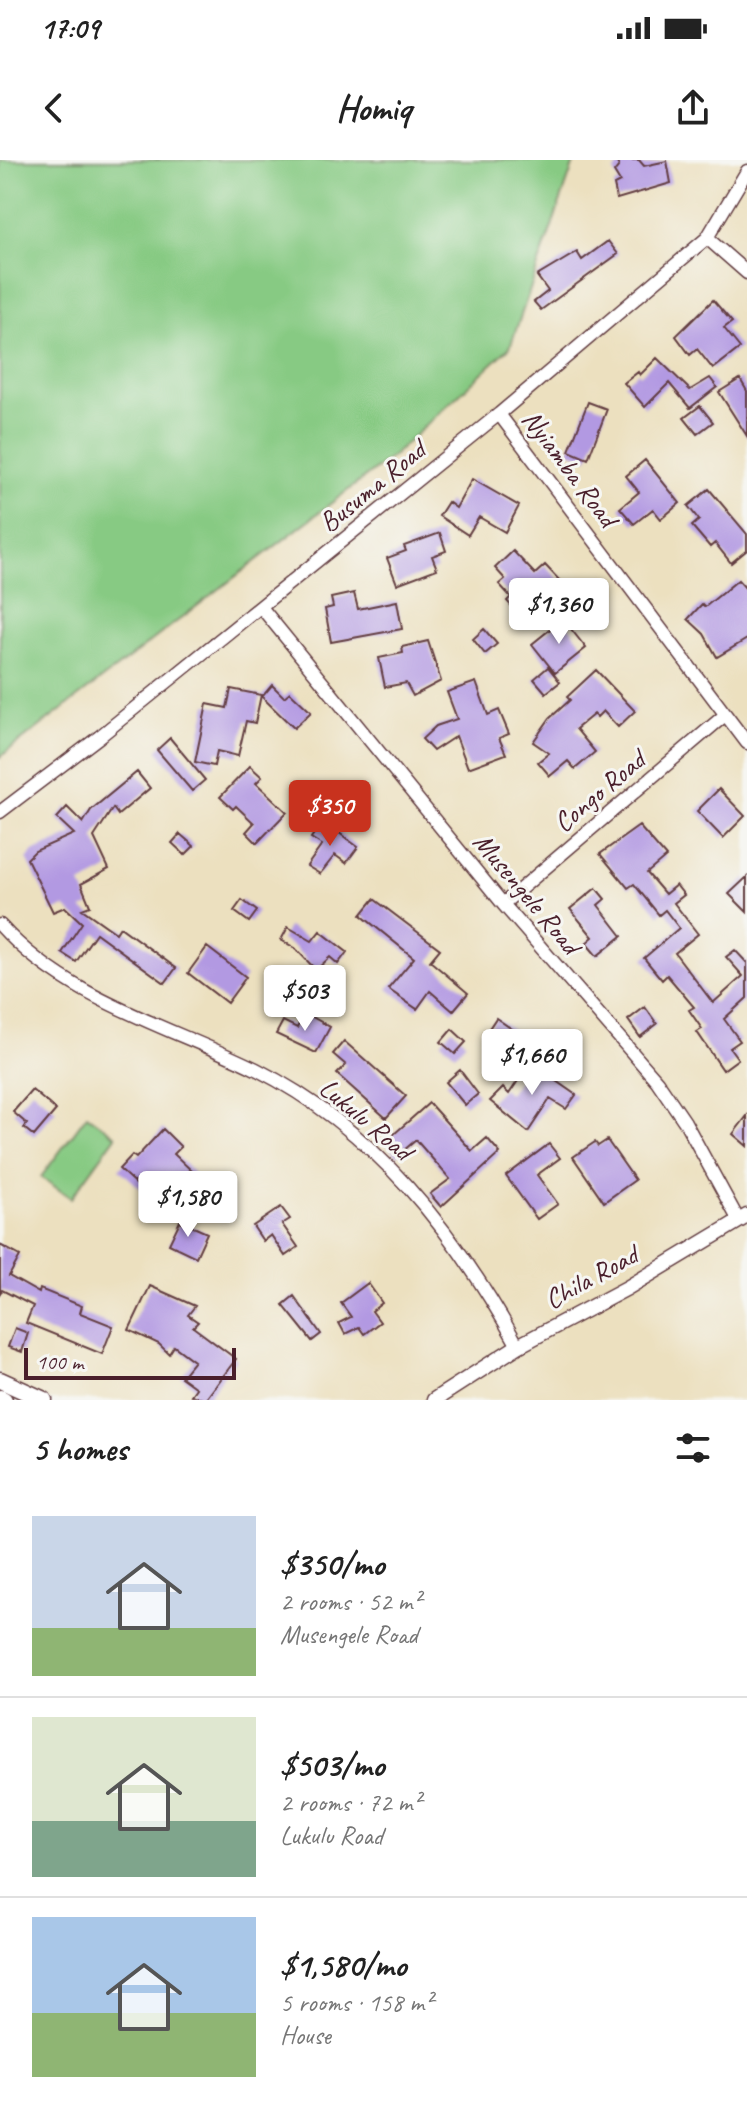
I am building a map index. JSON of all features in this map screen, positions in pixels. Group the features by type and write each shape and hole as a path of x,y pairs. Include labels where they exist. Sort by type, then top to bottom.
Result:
{"main road":[{"path":"0,1380 44,1400"}],"street":[{"name":"Busuma Road","path":"0,812 261,607 499,414 707,238 747,171"},
{"path":"707,238 747,273"},
{"name":"Nyiamba Road","path":"499,414 747,743"},
{"name":"Musengele Road","path":"261,607 503,904 657,1081 743,1218"},
{"name":"Congo Road","path":"503,904 725,715"},
{"name":"Lukulu Road","path":"0,925 32,958 59,977 256,1069 341,1122 371,1147 433,1215 490,1295 518,1346"},
{"name":"Chila Road","path":"434,1400 462,1385 518,1346 639,1281 743,1218"},
{"name":"Chila Road","path":"447,1400 462,1385"}],"green space":[{"path":"0,160 575,160 510,347 394,455 0,757"},
{"path":"87,1115 116,1136 71,1198 41,1177"}],"building":[{"path":"615,160 639,160 644,166 667,161 671,183 617,199 614,185 620,182 614,172 619,166"},
{"path":"608,241 618,254 541,310 534,302 548,291 537,276 577,252 582,260"},
{"path":"713,300 732,322 724,328 740,348 713,369 697,349 690,355 676,336"},
{"path":"657,358 690,390 710,378 717,387 690,408 669,383 645,407 624,383 638,372 640,375"},
{"path":"740,379 747,391 747,436 719,392"},
{"path":"588,402 607,409 588,459 569,451"},
{"path":"700,406 713,422 697,434 684,418"},
{"path":"645,460 680,503 661,519 653,509 634,524 620,508 639,492 626,476"},
{"path":"472,479 519,506 505,532 479,517 468,535 439,516 448,502 456,508"},
{"path":"709,489 747,534 747,550 731,563 715,543 710,547 692,526 699,520 688,506"},
{"path":"440,533 446,551 432,556 437,569 397,584 387,558 406,551 404,546"},
{"path":"513,551 535,574 545,565 561,582 523,619 507,601 511,597 499,584 505,579 495,568"},
{"path":"738,580 747,590 747,639 717,657 704,634 688,619 702,604 705,607"},
{"path":"354,593 358,609 397,601 402,629 331,642 325,609 333,607 331,598"},
{"path":"563,619 586,648 555,673 532,644"},
{"path":"484,629 497,644 485,654 473,639"},
{"path":"428,641 441,681 413,696 406,683 385,687 379,658 403,653 402,647"},
{"path":"548,667 560,682 546,693 534,679"},
{"path":"596,670 635,711 618,727 603,711 597,717 594,714 576,729 595,752 575,769 568,761 550,776 538,762 549,753 533,742 550,718 570,700 567,697"},
{"path":"476,682 488,715 499,710 509,734 499,738 506,754 468,768 456,736 433,751 422,739 436,726 457,719 447,692"},
{"path":"272,685 284,697 290,692 311,712 294,728 262,697"},
{"path":"231,689 261,695 255,723 246,721 238,756 217,751 214,766 195,762 207,704 227,708"},
{"path":"170,738 205,780 192,791 157,750"},
{"path":"250,766 262,777 256,783 287,812 257,843 246,832 254,823 236,806 233,809 220,797"},
{"path":"137,772 150,788 118,815 113,808 94,837 109,869 81,884 90,906 82,909 116,933 120,927 176,968 165,983 96,933 76,962 62,953 82,923 65,907 53,912 27,859 35,851 74,834 57,818 67,807 83,823 91,810"},
{"path":"719,789 745,816 723,838 697,811"},
{"path":"323,821 358,847 346,863 335,855 320,874 307,866 322,845 311,838"},
{"path":"639,826 666,857 647,873 665,894 676,885 684,895 674,903 698,934 675,953 713,1003 743,976 726,957 735,950 747,963 747,998 724,1019 740,1041 730,1048 738,1059 723,1070 697,1032 702,1029 689,1010 694,1007 667,975 662,980 644,958 679,928 665,910 659,915 634,884 628,888 600,854"},
{"path":"180,834 194,846 185,855 172,843"},
{"path":"747,877 747,912 729,894"},
{"path":"596,888 605,899 598,905 622,936 597,956 586,943 593,937 570,909"},
{"path":"374,899 440,949 430,961 468,993 453,1011 430,991 417,1009 388,989 414,958 361,915"},
{"path":"242,900 257,911 249,922 234,911"},
{"path":"288,927 312,941 320,931 347,952 338,964 330,957 316,970 295,948 281,940"},
{"path":"207,947 246,977 227,1003 188,973"},
{"path":"645,1007 657,1024 640,1037 628,1020"},
{"path":"305,1013 330,1027 316,1053 276,1034 283,1021 297,1028"},
{"path":"496,1018 532,1043 522,1058 486,1033"},
{"path":"452,1029 466,1042 455,1054 441,1042"},
{"path":"344,1041 406,1096 386,1118 337,1074 346,1065 333,1054"},
{"path":"530,1063 576,1095 566,1109 550,1099 528,1132 490,1101 503,1088 509,1094"},
{"path":"460,1070 478,1094 465,1105 446,1082"},
{"path":"32,1090 56,1110 34,1136 24,1128 27,1124 13,1112"},
{"path":"429,1103 472,1151 487,1138 500,1153 441,1207 430,1194 450,1179 416,1140 397,1156 385,1142"},
{"path":"747,1116 747,1146 733,1134"},
{"path":"163,1129 181,1147 174,1154 194,1173 159,1205 119,1169 132,1155 136,1158"},
{"path":"607,1140 635,1180 604,1202 573,1157 595,1142 598,1146"},
{"path":"549,1144 560,1158 537,1175 558,1204 537,1219 506,1176"},
{"path":"281,1207 290,1219 282,1224 298,1247 285,1256 271,1235 263,1241 253,1226"},
{"path":"180,1221 207,1233 196,1257 169,1244"},
{"path":"0,1245 20,1256 9,1276 39,1293 40,1289 82,1306 80,1313 113,1326 102,1354 26,1323 33,1306 2,1290 0,1293"},
{"path":"368,1283 382,1303 372,1311 380,1322 364,1334 359,1327 345,1334 339,1323 351,1317 341,1303"},
{"path":"150,1286 195,1306 188,1315 198,1322 193,1327 236,1359 205,1400 191,1395 196,1388 181,1377 194,1361 174,1346 169,1354 159,1344 129,1330"},
{"path":"294,1296 321,1334 312,1341 283,1305"},
{"path":"15,1328 28,1333 22,1352 8,1347"}]}
